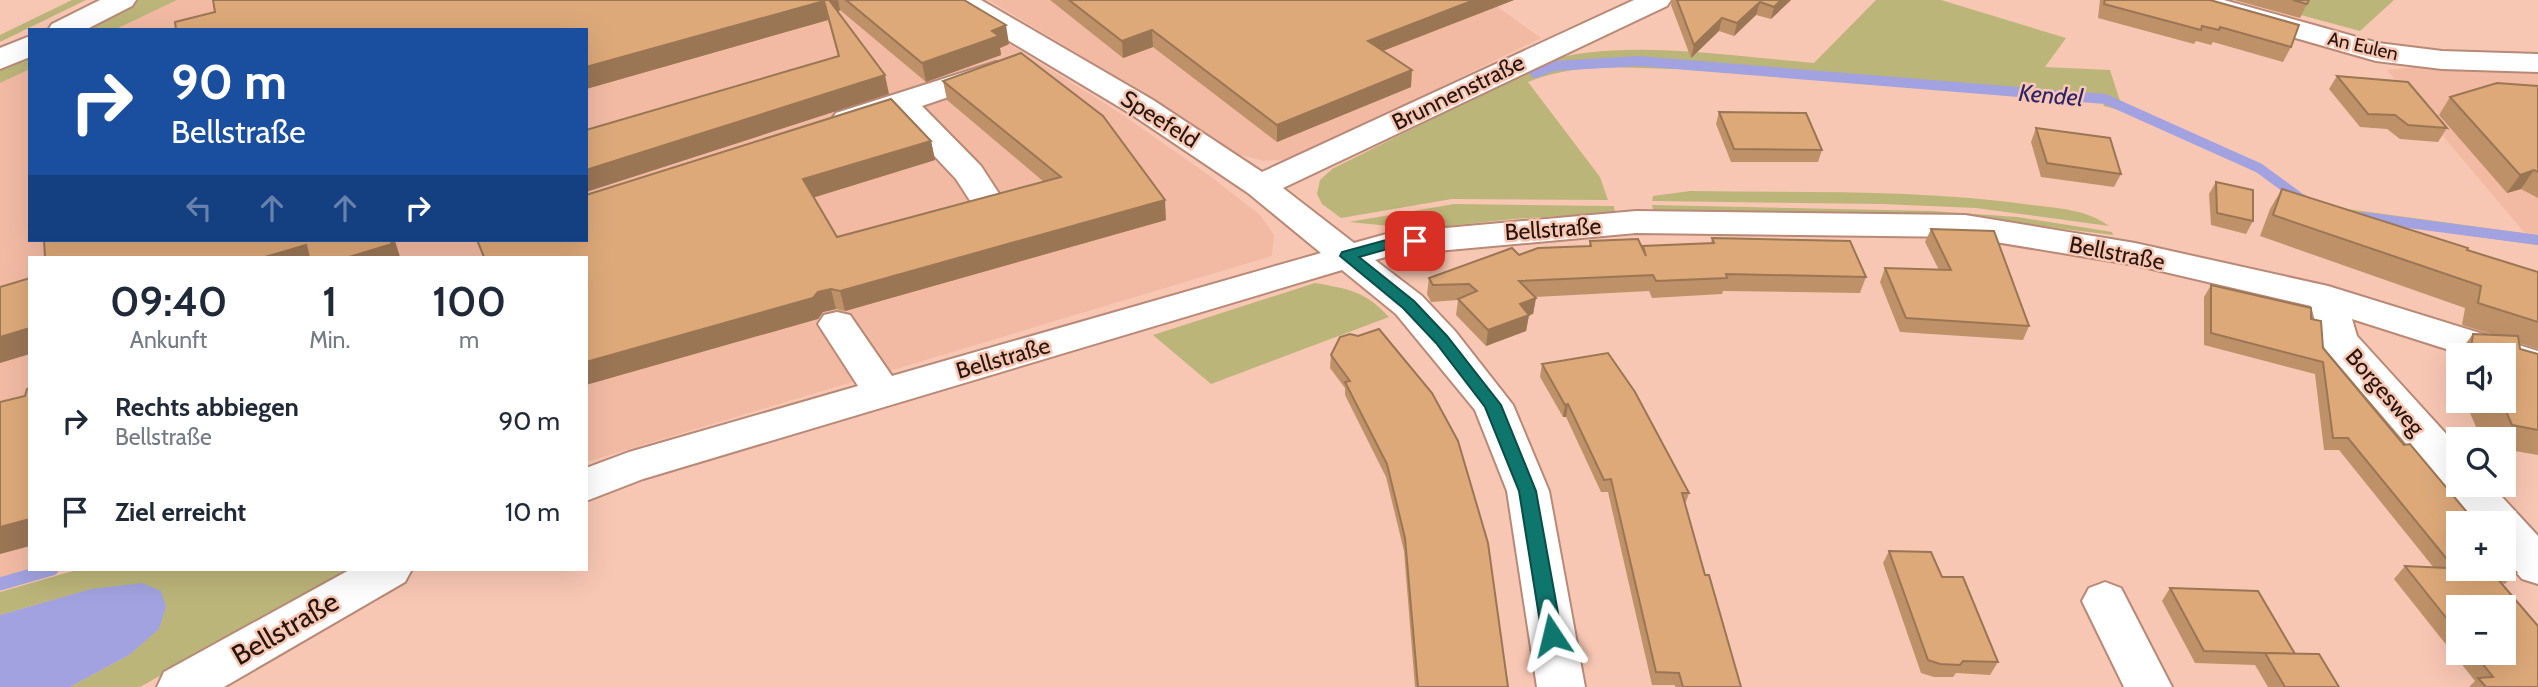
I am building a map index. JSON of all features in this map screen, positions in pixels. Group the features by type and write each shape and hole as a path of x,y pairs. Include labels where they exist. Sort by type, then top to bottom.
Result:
{"street":[{"path":"66,28 122,0"},
{"name":"Speefeld","path":"961,0 1142,107 1260,186 1409,305 1441,340 1493,405 1528,491 1561,687"},
{"name":"Brunnenstraße","path":"1260,186 1498,74 1541,51 1657,0"},
{"name":"An Eulen","path":"2193,0 2376,52 2442,60 2538,63"},
{"path":"0,60 28,46"},
{"path":"822,128 1046,51"},
{"path":"901,103 969,173 990,206"},
{"name":"Bellstraße","path":"588,484 628,468 1390,244 1636,222 1965,226 2135,254 2328,298 2538,365"},
{"name":"Borgesweg","path":"2328,298 2339,340 2446,461"},
{"path":"837,324 883,393"},
{"path":"2477,497 2489,511"},
{"path":"2516,541 2538,566"},
{"name":"Bellstraße","path":"181,687 384,571"},
{"path":"2105,601 2148,687"}],"shaded area":[{"path":"72,0 86,0 0,42 0,35"},
{"path":"138,0 177,0 118,28 82,28"},
{"path":"177,0 938,0 1117,111 1210,176 1260,215 1274,235 1272,256 588,461 588,256 28,256 28,570 0,578 0,83 28,70 28,242 588,242 588,28 118,28"},
{"path":"988,0 1488,0 1541,38 1294,159 1264,161 1236,154 1151,97"},
{"path":"1876,0 1941,0 2066,38 2045,67 2110,70 2122,107 2258,165 2295,192 2306,195 2310,204 2538,235 2538,245 2306,213 2292,194 2259,172 2123,111 2104,106 2102,101 1680,69 1584,69 1565,71 1528,82 1600,177 1608,200 1452,199 1341,218 1322,204 1317,194 1320,180 1332,169 1546,62 1574,55 1641,50 1715,53 1814,63"},
{"path":"2246,0 2394,0 2360,31"},
{"path":"28,55 28,70 0,83 0,69"},
{"path":"2446,64 2538,66 2538,235 2524,232 2387,70"},
{"path":"1690,191 1947,196 2052,207 2092,216 2109,226 1976,208 1652,201 1653,196"},
{"path":"1454,204 1614,206 1615,213 1513,219 1420,229 1349,222"},
{"path":"1652,205 1932,211 2017,217 2112,232 2113,235 1992,220 1654,213"},
{"path":"1315,283 1356,292 1389,317 1211,384 1153,335"},
{"path":"73,571 347,571 140,687 70,687 129,655 92,589 0,615 0,592"}],"water":[{"path":"142,583 161,591 166,607 159,629 129,655 70,687 0,687 0,615 91,589"}],"building":[{"path":"213,0 829,0 885,75 588,169 588,129 839,56 824,1 588,66 588,28 176,28 175,22 215,12"},
{"path":"846,0 964,0 1006,25 992,31 999,36 922,63"},
{"path":"1069,0 1474,0 1368,41 1412,70 1277,125 1152,30 1122,41"},
{"path":"1677,0 1781,0 1774,7 1760,2 1737,23 1722,18 1694,45"},
{"path":"2105,0 2210,0 2299,25 2291,47 2220,27 2219,30 2202,26 2201,30 2104,4"},
{"path":"2293,0 2309,0 2307,4"},
{"path":"1021,53 1103,116 1165,200 840,291 831,289 818,292 813,298 588,361 588,256 484,256 478,242 588,242 588,194 891,99 931,141 803,179 837,237 1061,177 943,81"},
{"path":"2337,76 2408,82 2447,128 2408,125 2395,115 2368,114"},
{"path":"2497,83 2538,86 2538,172 2534,170 2520,175 2450,97"},
{"path":"1719,112 1806,113 1822,150 1734,149"},
{"path":"2036,128 2110,138 2121,174 2047,163"},
{"path":"2216,182 2253,190 2253,221 2217,213"},
{"path":"2282,189 2538,272 2538,322 2478,303 2481,286 2273,215"},
{"path":"1931,229 1994,231 2029,326 1906,318 1885,268 1951,270"},
{"path":"1712,238 1850,241 1866,277 1726,274 1727,278 1656,281 1653,275 1519,281 1536,298 1520,304 1529,315 1488,330 1458,299 1477,291 1469,284 1433,285 1429,278 1512,248 1519,255 1538,248 1591,246 1590,241 1638,239 1646,256 1643,246 1714,243"},
{"path":"44,242 392,244 352,256 309,256 306,245 268,256 45,256"},
{"path":"28,279 28,329 0,337 0,287"},
{"path":"2211,285 2311,308 2311,319 2321,321 2323,348 2404,445 2410,444 2446,487 2446,497 2454,497 2466,511 2446,511 2446,558 2348,438 2333,438 2323,362 2211,333"},
{"path":"1379,329 1432,393 1458,441 1488,543 1508,687 1418,687 1405,538 1387,464 1345,382 1350,381 1331,355 1340,337 1350,334 1358,336"},
{"path":"2473,334 2518,336 2520,349 2538,354 2538,430 2512,425 2507,413 2516,413 2516,343 2472,343"},
{"path":"1608,353 1635,392 1689,493 1682,493 1741,687 1683,687 1679,673 1656,672 1611,479 1604,480 1568,404 1565,405 1542,364"},
{"path":"27,389 28,520 0,527 0,402 25,396"},
{"path":"1889,551 1931,552 1942,577 1963,577 1998,662 1963,661 1960,665 1928,660"},
{"path":"2405,566 2446,568 2446,581 2499,581 2511,595 2446,595 2446,618"},
{"path":"2170,588 2258,591 2295,654 2204,651"},
{"path":"2516,600 2538,626 2538,687 2486,687 2478,678 2493,677 2484,665 2516,665"},
{"path":"2265,653 2319,654 2339,687 2285,687"}],"waterway":[{"name":"Kendel","path":"1535,73 1553,66 1638,61 2105,99 2259,168 2304,201"},
{"name":"Kendel","path":"2363,217 2538,240"},
{"name":"Kendel","path":"0,584 45,571"}],"route":[{"path":"1415,241 1390,244 1348,256 1409,305 1493,405 1528,491 1552,635"}]}
